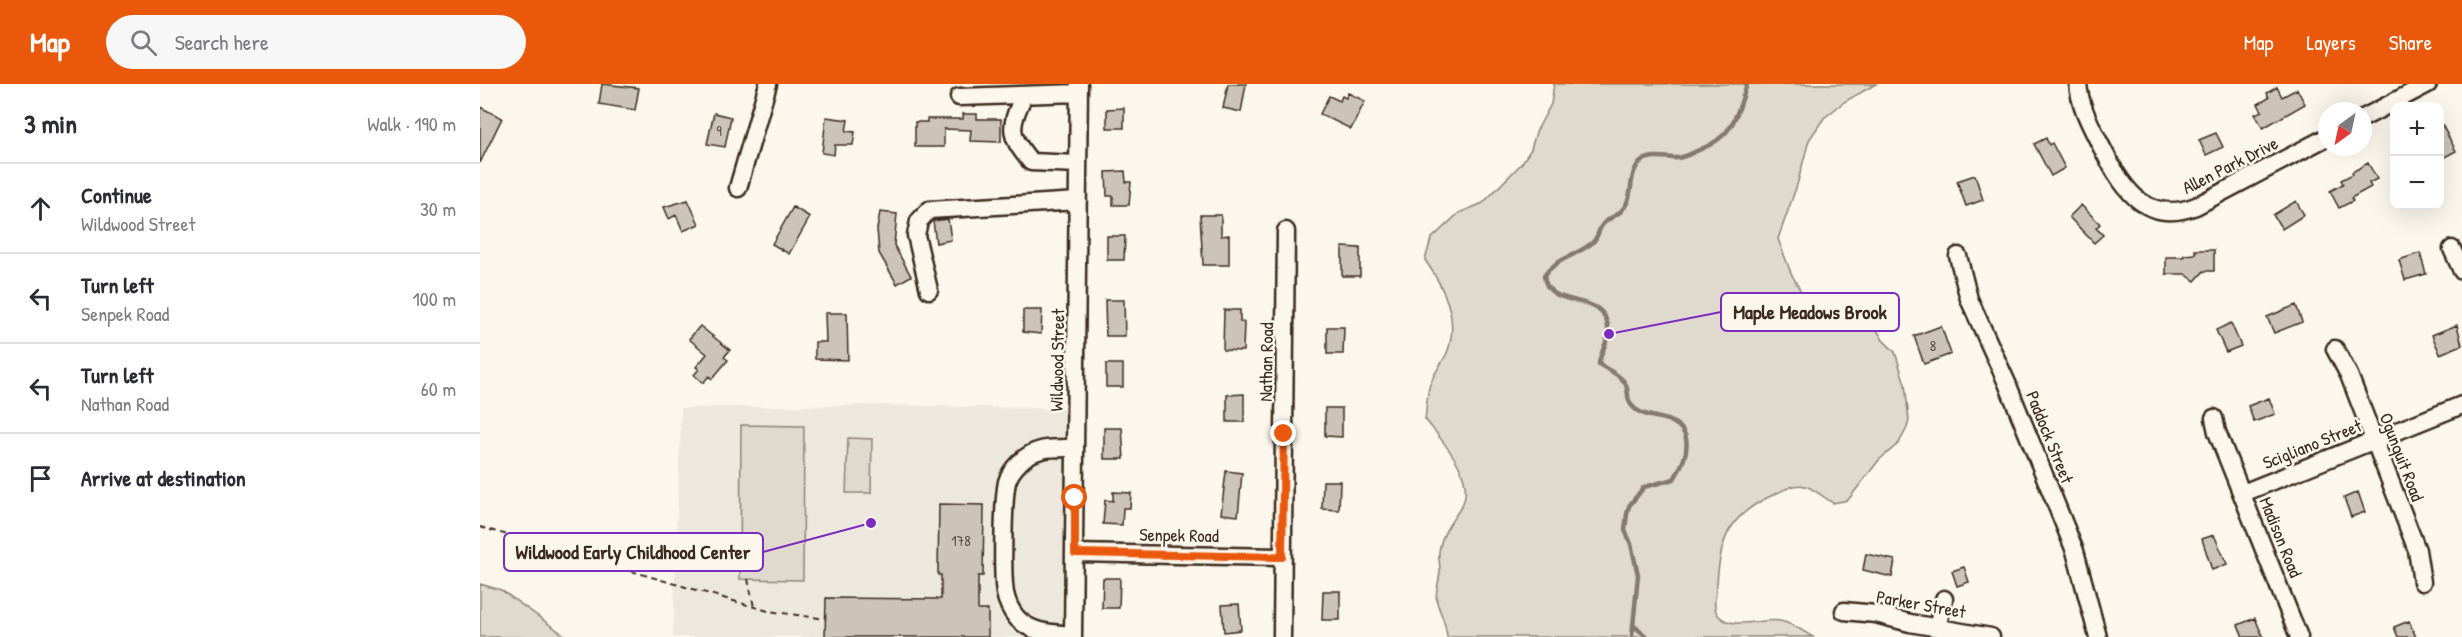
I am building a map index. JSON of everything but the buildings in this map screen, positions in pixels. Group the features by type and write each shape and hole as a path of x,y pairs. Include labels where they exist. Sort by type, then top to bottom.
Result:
{"street":[{"path":"738,188 768,84"},
{"name":"Allen Park Drive","path":"2078,84 2084,112 2123,185 2139,202 2160,211 2175,212 2196,206 2318,142"},
{"path":"2372,113 2428,84"},
{"path":"959,97 1024,95 1079,89"},
{"name":"Wildwood Street","path":"1073,636 1079,89"},
{"path":"1024,95 1014,119 1012,135 1022,152 1030,162 1078,164"},
{"path":"929,290 916,235 919,221 929,210 1078,201"},
{"name":"Nathan Road","path":"1282,637 1286,231"},
{"path":"2452,249 2462,271"},
{"name":"Paddock Street","path":"1958,255 1969,299 2007,383 2075,551 2098,637"},
{"name":"Ogunquit Road","path":"2335,349 2349,375 2417,550 2422,582"},
{"name":"Scigliano Street","path":"2242,493 2462,405"},
{"name":"Madison Road","path":"2214,418 2300,637"},
{"path":"1073,636 1032,633 1017,618 1005,596 1005,540 1007,483 1016,466 1030,454 1048,448 1075,448"},
{"name":"Senpek Road","path":"1075,553 1282,557"},
{"path":"1937,627 1944,599"},
{"name":"Parker Street","path":"1844,611 1876,614 1991,637"}],"path":[{"path":"480,527 754,607 781,614 826,619"},
{"path":"748,579 754,607"}],"shaded area":[{"path":"1554,84 1876,84 1844,102 1824,118 1809,140 1797,185 1778,239 1791,273 1812,312 1826,321 1868,320 1895,352 1905,384 1909,420 1907,428 1899,443 1879,460 1848,500 1833,503 1809,487 1797,485 1747,510 1730,529 1725,540 1721,553 1715,600 1718,615 1724,620 1739,623 1780,621 1793,625 1813,637 1447,637 1436,598 1440,570 1439,552 1444,534 1461,507 1465,496 1465,484 1456,460 1425,419 1429,386 1447,353 1452,328 1444,293 1425,260 1431,239 1459,213 1483,203 1522,163 1531,149 1536,132 1551,104"},
{"path":"874,405 1068,409 1062,637 673,637 681,408"},
{"path":"741,425 804,426 803,580 740,579"},
{"path":"848,438 872,439 871,493 846,493"},
{"path":"480,584 501,590 567,637 480,637"}],"waterway":[{"path":"1632,637 1638,575 1631,544 1625,530 1629,506 1644,487 1674,479 1683,462 1687,444 1681,429 1674,423 1641,413 1634,408 1623,380 1599,364 1608,332 1605,316 1597,308 1555,294 1548,287 1544,276 1554,265 1592,243 1603,224 1622,210 1629,198 1634,172 1642,161 1655,157 1684,157 1711,144 1727,132 1736,116 1747,84"},
{"path":"1633,625 1647,637"}],"place":[{"name":"Maple Meadows Brook","path":"1609,334"},
{"name":"Wildwood Early Childhood Center","path":"871,523"}],"route":[{"path":"1075,498 1075,553 1282,557 1284,434"}]}
